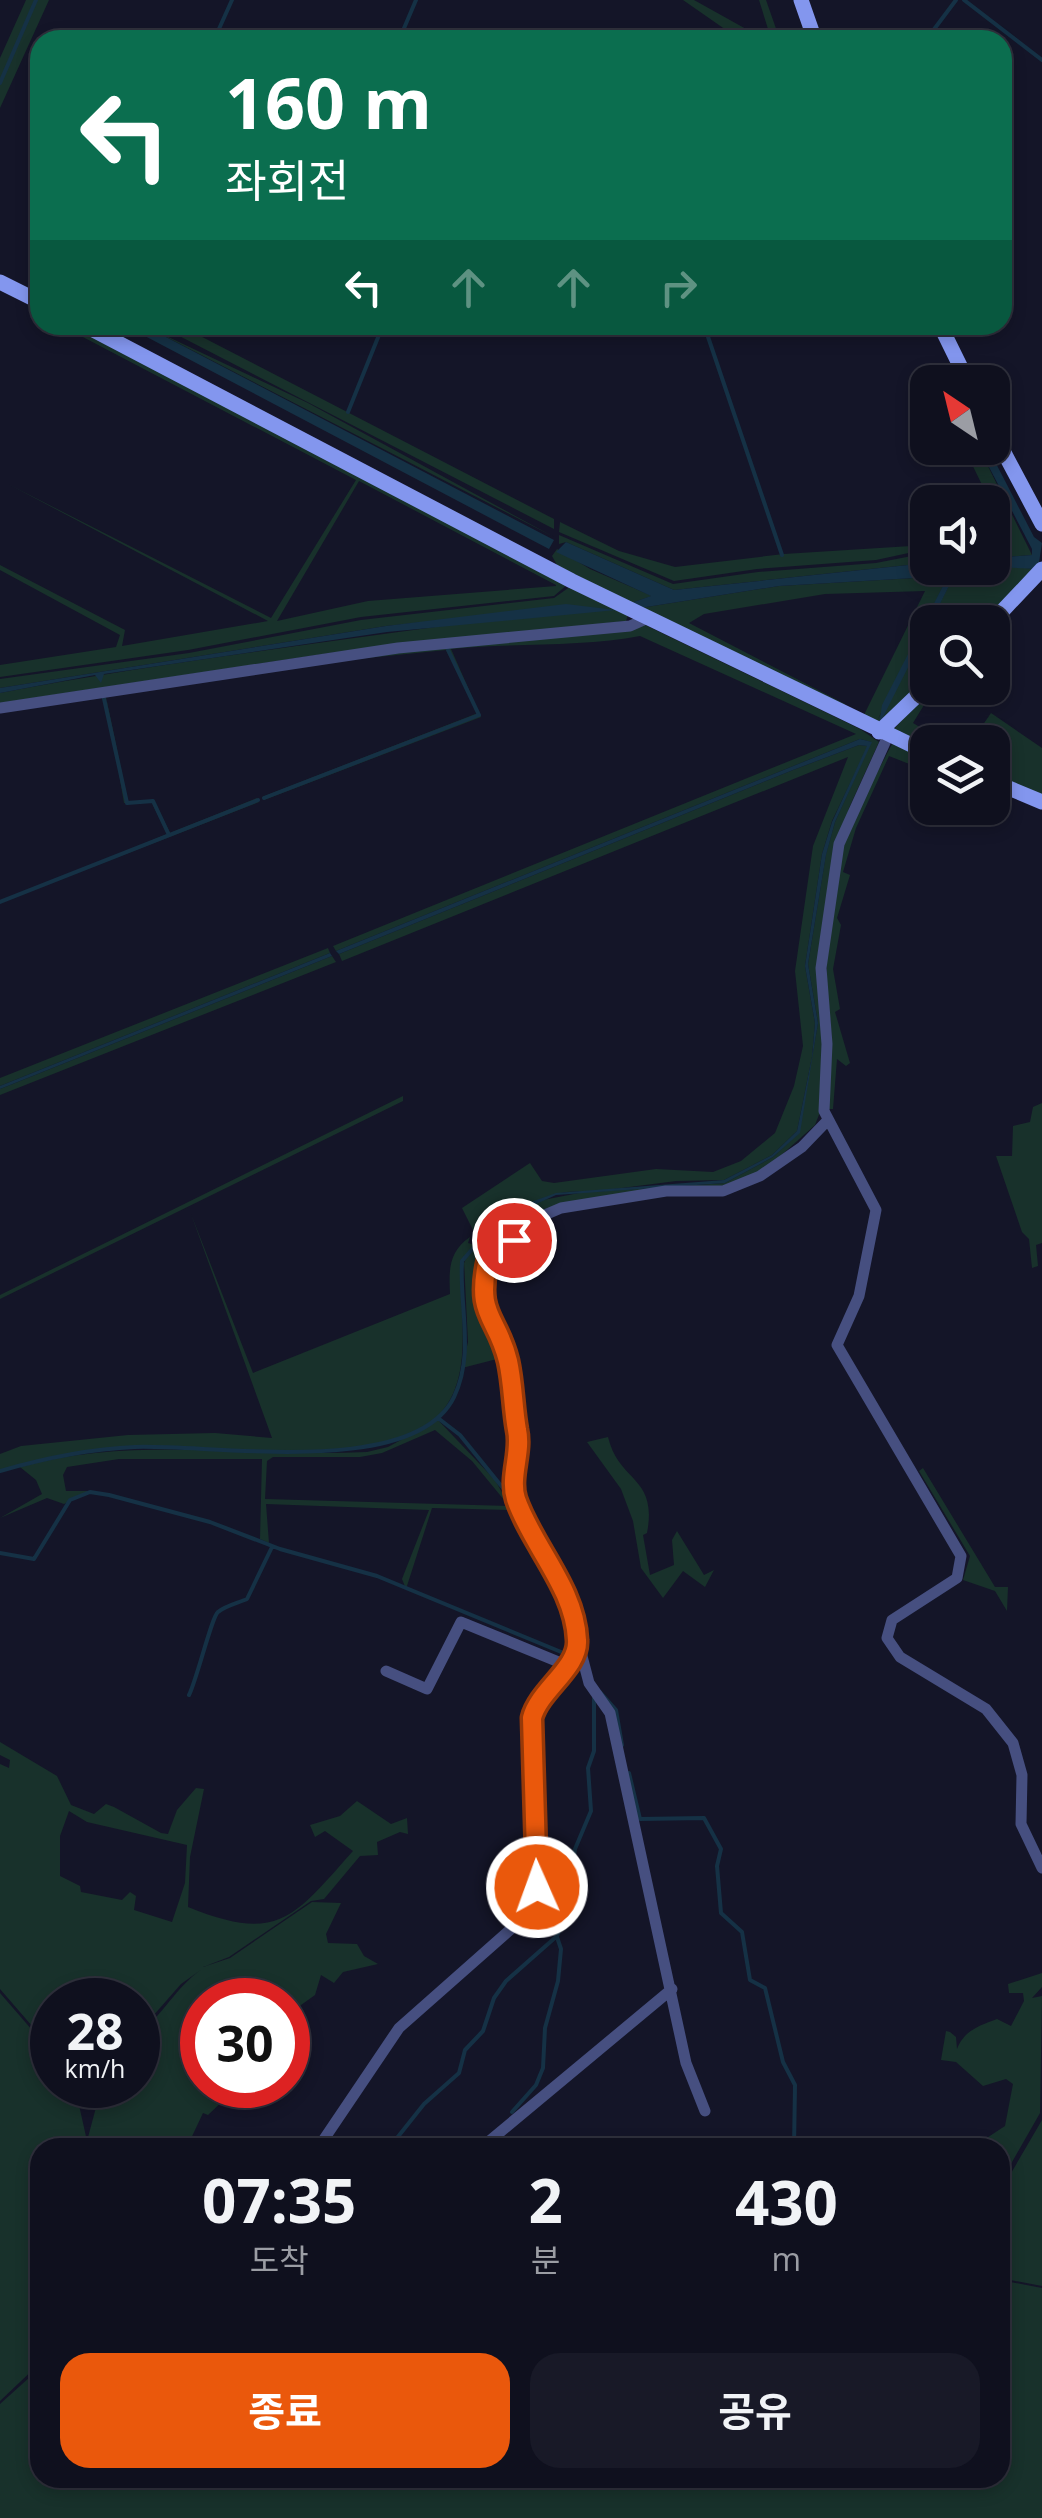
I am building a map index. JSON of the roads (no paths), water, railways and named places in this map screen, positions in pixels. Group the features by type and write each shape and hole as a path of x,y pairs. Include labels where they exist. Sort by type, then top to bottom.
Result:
{"main road":[{"path":"801,0 812,30"},
{"path":"0,282 30,297"},
{"path":"103,335 618,604 910,745"},
{"path":"945,335 960,365"},
{"path":"1010,464 1042,524"},
{"path":"1008,605 1041,571"},
{"path":"877,731 910,701"},
{"path":"1010,789 1042,802"}],"street":[{"path":"0,708 398,648 630,626 642,616"},
{"path":"877,731 839,844 820,968 827,1044 822,1090 828,1120 876,1210 859,1296 837,1345 947,1526 962,1567 957,1578 892,1620 888,1638 900,1656 986,1709 1014,1744 1022,1775 1022,1824 1042,1868"},
{"path":"705,2112 686,2063 610,1713 589,1683 552,1566 514,1493 518,1434 508,1360 488,1320 482,1288 488,1259 540,1217 561,1208 666,1191 722,1191 760,1176 802,1147 828,1120"},
{"path":"386,1671 427,1689 461,1622 566,1665"},
{"path":"325,2138 399,2028 518,1923 534,1902 532,1718 542,1693 566,1665 578,1641"},
{"path":"493,2138 672,1990"}],"water":[{"path":"143,335 162,335 554,540 549,549"},
{"path":"988,465 997,465 1007,485 998,485"},
{"path":"1010,491 1034,537 1042,543 1038,569 1010,568 1010,557 1032,555 1010,507"},
{"path":"566,542 674,590 910,565 910,578 779,586 640,608 631,603 651,596 556,552"},
{"path":"943,585 949,585 939,605 933,605"},
{"path":"566,604 616,610 387,632 104,674 101,683 95,675 0,693 0,688 386,626"},
{"path":"910,650 910,663 879,725 882,705"},
{"path":"860,739 872,742 835,822 808,964 818,1023 800,1133 773,1157 725,1183 556,1195 534,1205 531,1202 556,1193 724,1180 772,1155 797,1131 812,1057 815,1023 805,966 822,854 832,822 867,746 859,745 793,770 339,954 336,951"},
{"path":"330,953 332,956 0,1089 0,1086"}],"waterway":[{"path":"0,83 36,0"},
{"path":"218,30 232,0"},
{"path":"403,30 416,0"},
{"path":"934,30 956,0"},
{"path":"964,0 1003,30"},
{"path":"1012,37 1042,60"},
{"path":"348,412 379,335"},
{"path":"707,335 782,555"},
{"path":"264,798 479,715 448,650"},
{"path":"103,694 127,803 153,801 169,835"},
{"path":"0,902 258,800"},
{"path":"0,1471 118,1448 309,1452 356,1448 398,1439 432,1423 454,1397 464,1364 462,1261 475,1246"},
{"path":"438,1418 460,1435 507,1493 520,1494 558,1567"},
{"path":"0,1553 34,1559 70,1500 90,1492 109,1495 210,1522 280,1549 377,1576 566,1654 568,1625 549,1574"},
{"path":"507,1495 524,1531"},
{"path":"189,1695 215,1616 247,1599 272,1547"},
{"path":"600,1692 616,1710 622,1745"},
{"path":"397,2138 424,2104 459,2073 465,2050 483,2031 494,1998 506,1981 557,1936 568,1910 575,1849 591,1811 588,1768 594,1751 594,1698"},
{"path":"629,1773 640,1819 704,1818 721,1849 717,1866 721,1913 742,1932 750,1980 765,1988 783,2062 795,2085 794,2138"},
{"path":"512,2112 536,2085 543,2068 545,2028 558,1981 561,1949 557,1937"}]}
